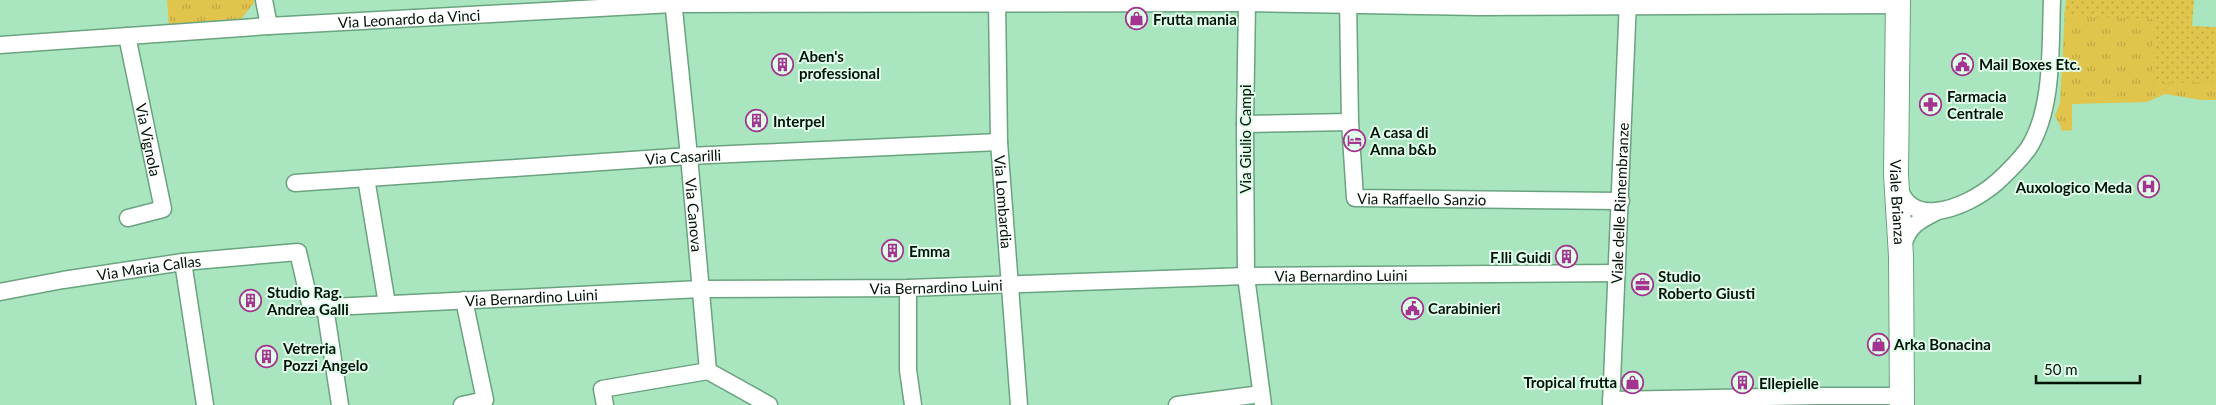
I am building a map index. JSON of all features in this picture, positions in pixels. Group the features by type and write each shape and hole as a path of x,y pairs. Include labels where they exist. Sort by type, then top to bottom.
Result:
{"street":[{"path":"264,0 269,26"},
{"path":"1896,175 1904,200 1910,206 1927,212 1938,211 1953,208 1990,188 2016,163 2032,140 2045,103 2052,0"},
{"name":"Via Lombardia","path":"997,1 1000,142 1009,284 1020,405"},
{"name":"Via Leonardo da Vinci","path":"0,45 269,26 673,2 1898,3"},
{"name":"Via Canova","path":"673,2 708,371"},
{"name":"Via Raffaello Sanzio","path":"1348,2 1350,122 1355,198 1621,201"},
{"name":"Via Giulio Campi","path":"1247,3 1245,124 1246,276 1262,400"},
{"name":"Viale delle Rimembranze","path":"1611,403 1628,3"},
{"name":"Viale Brianza","path":"1898,3 1896,175 1901,256 1902,401"},
{"name":"Via Vignola","path":"127,36 163,209 128,218"},
{"path":"1245,124 1350,122"},
{"name":"Via Casarilli","path":"295,183 689,156 1000,142"},
{"path":"366,178 387,304"},
{"path":"1901,256 1910,228 1918,221 1938,211"},
{"name":"Via Maria Callas","path":"0,292 63,280 183,262 298,252 311,308 325,307"},
{"path":"183,262 205,405"},
{"name":"Via Bernardino Luini","path":"325,307 701,289 908,288 1246,276 1617,273"},
{"path":"908,288 908,370 913,405"},
{"path":"462,405 485,400 464,300"},
{"path":"325,307 340,405"},
{"path":"605,405 602,389 708,371 769,405"},
{"path":"1611,403 1818,396 1902,401"},
{"path":"1177,405 1262,400"}],"green space":[{"path":"167,0 254,0 254,3 240,20 169,24"},
{"path":"2066,0 2194,0 2192,26 2216,27 2216,82 2153,83 2154,19 2064,16"},
{"path":"2149,0 2216,61 2216,100 2201,100 2165,94 2147,102 2072,104 2072,130 2061,131 2055,116 2060,103 2065,10"}],"place":[{"name":"Frutta mania","path":"1137,19"},
{"name":"Mail Boxes Etc.","path":"1963,64"},
{"name":"Aben's professional","path":"783,65"},
{"name":"Farmacia Centrale","path":"1931,105"},
{"name":"Interpel","path":"757,121"},
{"name":"A casa di Anna b&b","path":"1354,141"},
{"name":"Auxologico Meda","path":"2148,187"},
{"name":"Emma","path":"893,251"},
{"name":"F.lli Guidi","path":"1567,257"},
{"name":"Studio Roberto Giusti","path":"1642,285"},
{"name":"Studio Rag. Andrea Galli","path":"251,301"},
{"name":"Carabinieri","path":"1412,308"},
{"name":"Arka Bonacina","path":"1878,344"},
{"name":"Vetreria Pozzi Angelo","path":"267,357"},
{"name":"Tropical frutta","path":"1633,382"},
{"name":"Ellepielle","path":"1743,383"}]}
